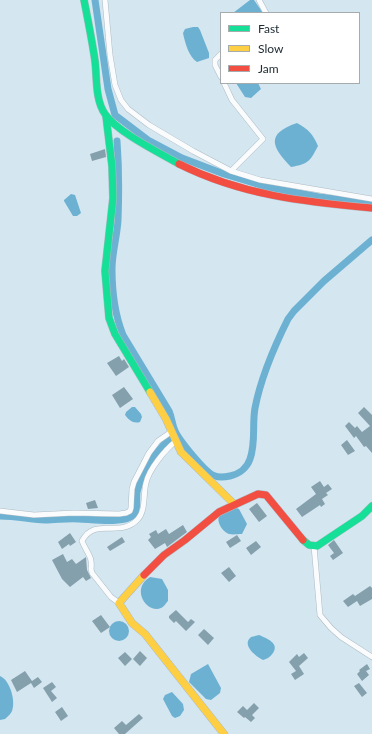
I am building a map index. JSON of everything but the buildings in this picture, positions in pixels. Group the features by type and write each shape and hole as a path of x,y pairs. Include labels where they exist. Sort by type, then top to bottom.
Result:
{"street":[{"path":"84,0 103,111 106,116 134,137 168,158 220,182 252,191 287,198 372,208"},
{"path":"105,0 110,55 115,85 121,100 128,109 149,125 231,172 260,180 372,199"},
{"path":"259,0 265,12"},
{"path":"220,55 215,60 215,65 220,75"},
{"path":"224,84 232,100 263,139 231,172"},
{"path":"106,116 112,166 113,190 105,271 109,318 115,334 152,395 181,452 234,504"},
{"path":"0,512 34,515 74,513 119,514 130,512 132,508 132,489 134,482 149,453 158,441 171,432"},
{"path":"176,441 164,454 147,478 143,498 143,509 138,519 130,526 125,528 93,530 86,534 82,541 92,560 92,573 111,597 119,603 132,623 145,634 224,734"},
{"path":"119,603 146,572 164,555 219,512 258,494 266,495 304,541 314,546 317,546 327,540 355,521 372,506"},
{"path":"314,546 320,615 341,637 372,657"}],"water":[{"path":"250,0 254,0 262,12 234,12"},
{"path":"198,27 200,30 209,53 209,58 197,62 194,60 186,45 183,33 185,29"},
{"path":"237,84 258,84 261,89 251,98 245,97"},
{"path":"297,123 310,132 318,146 308,161 302,165 291,167 279,153 275,142 276,136 280,132"},
{"path":"71,194 75,195 81,213 77,216 73,216 64,201"},
{"path":"132,407 135,407 141,414 142,417 140,422 131,421 125,415 126,412"},
{"path":"234,507 239,509 247,524 242,534 227,533 222,529 218,520 220,515"},
{"path":"150,577 162,579 168,590 168,601 161,608 156,609 146,604 141,594 141,588 144,582"},
{"path":"119,621 126,624 129,631 126,638 119,641 112,638 109,631 112,624"},
{"path":"259,635 271,641 275,646 272,654 263,660 251,651 248,644 250,638"},
{"path":"208,664 221,688 220,693 211,700 206,699 189,682 191,674"},
{"path":"0,676 4,678 9,686 13,697 13,707 11,713 5,719 0,720"},
{"path":"172,692 183,704 184,710 180,716 175,718 172,716 163,699 165,695"}],"waterway":[{"path":"95,0 108,89 115,115 148,140 182,158 224,174 267,187 319,197 372,203"},
{"path":"117,141 119,181 118,220 112,269 114,303 120,327 123,335 169,411 177,435 199,463 215,476 224,477 236,474 245,468 249,462 253,447 254,414 258,396 268,362 288,319 324,281 372,240"},
{"path":"0,516 45,520 118,520 131,517 136,511 137,492 142,477 154,456 170,439"}],"traffic: fast":[{"path":"84,0 95,61 98,95 105,114 111,121 129,135 179,164"},
{"path":"106,116 112,166 113,198 105,271 109,318 115,334 150,392"},
{"path":"303,540 309,545 317,546 362,516 372,506"}],"traffic: slow":[{"path":"150,392 166,419 181,452 234,504"},
{"path":"144,575 119,603 132,623 145,634 224,734"}],"traffic: jam":[{"path":"179,164 202,175 249,190 297,200 372,208"},
{"path":"144,575 164,555 219,512 258,494 266,495 303,540"}]}
